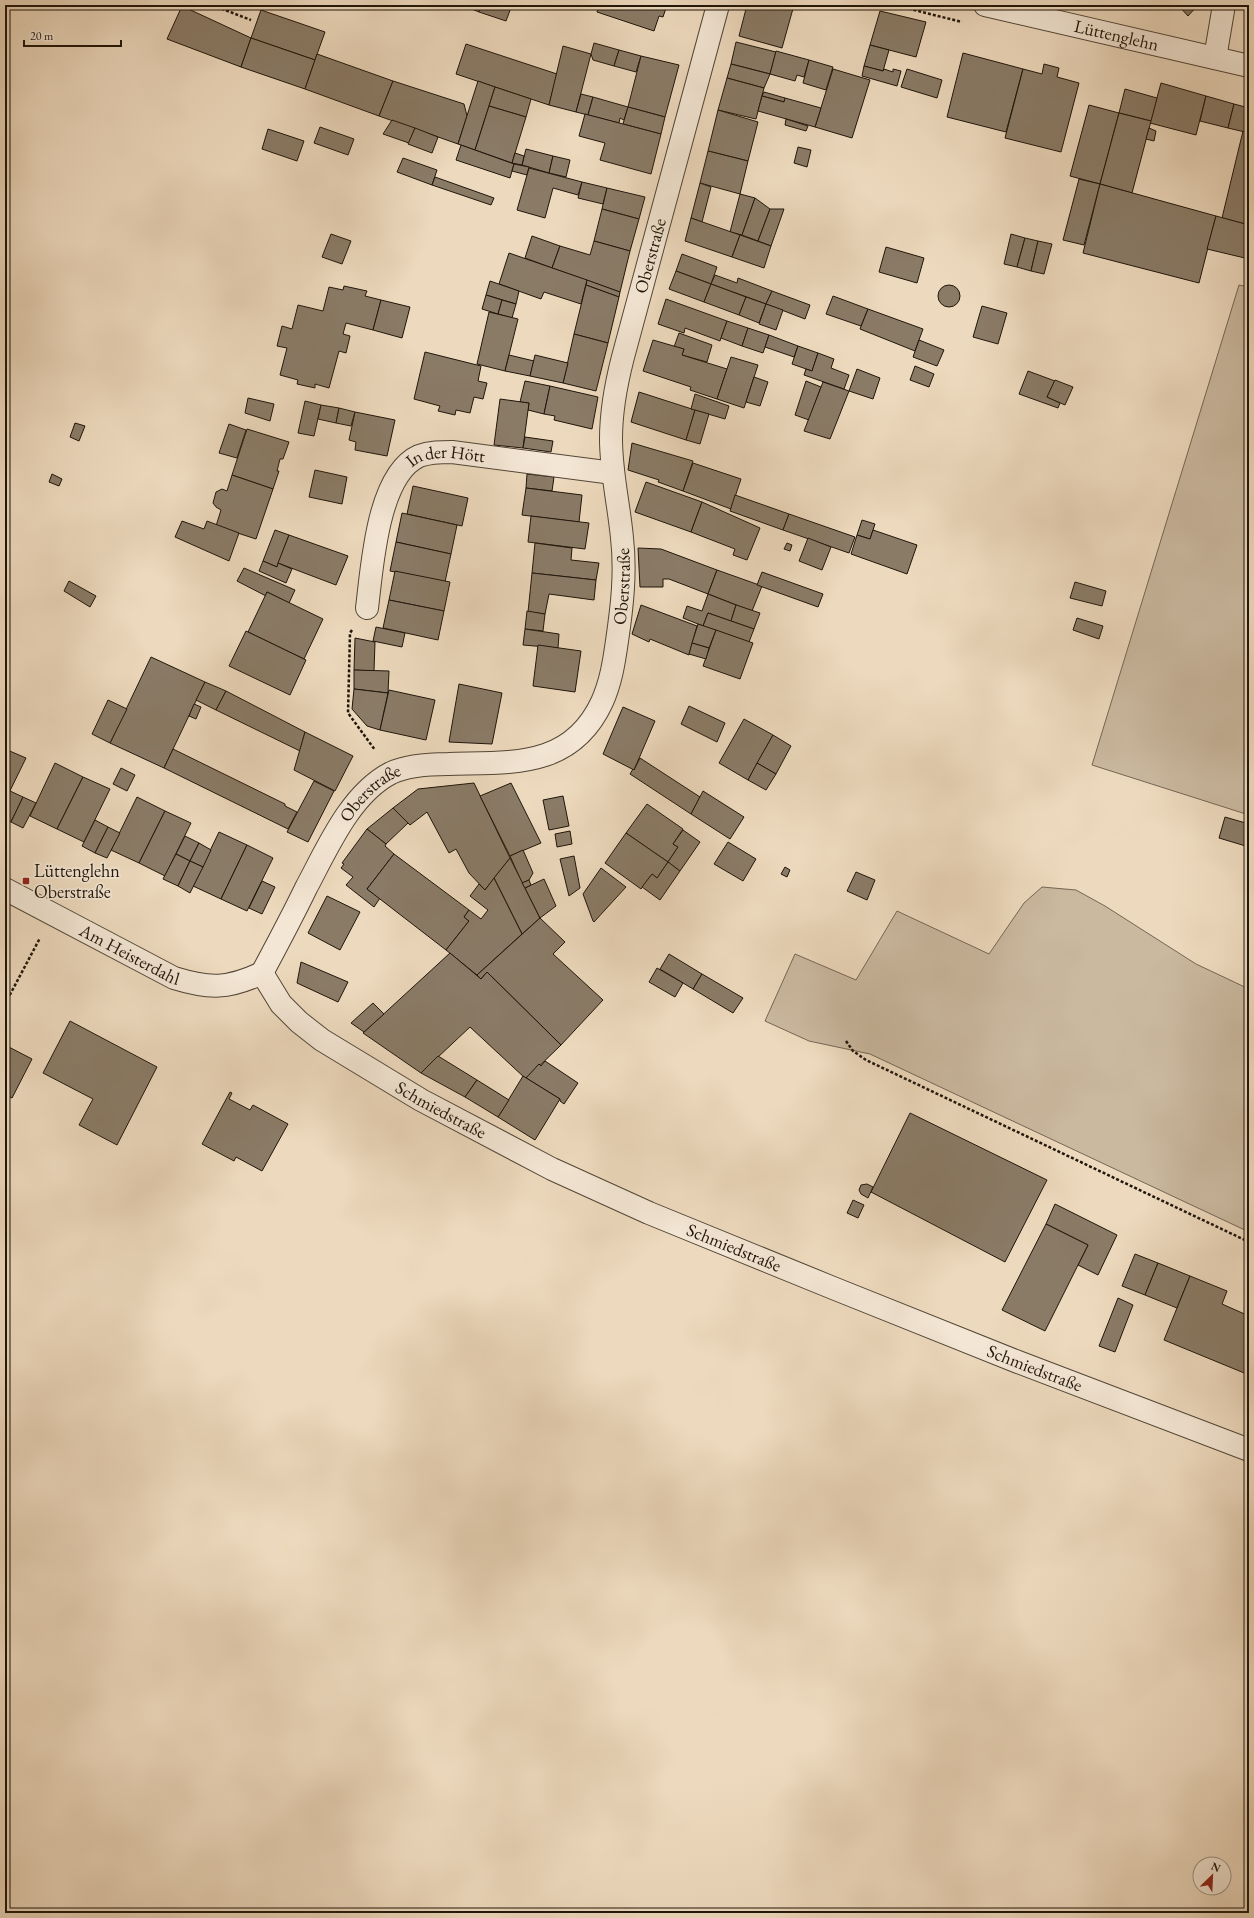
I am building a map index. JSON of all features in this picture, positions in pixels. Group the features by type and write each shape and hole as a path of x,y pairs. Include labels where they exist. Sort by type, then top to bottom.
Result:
{"street":[{"name":"Oberstraße","path":"262,973 342,823 364,795 378,782 392,773 420,765 504,762 540,758 556,751 572,741 590,723 603,700 612,675 623,601 624,551 613,473 611,439 612,418 619,373 718,5"},
{"name":"Lüttenglehn","path":"985,5 1249,66"},
{"path":"1214,58 1224,5"},
{"name":"In der Hött","path":"367,608 379,521 400,473 409,463 418,457 430,453 452,452 613,473"},
{"name":"Am Heisterdahl","path":"5,889 174,978 193,984 229,986 262,973"},
{"name":"Schmiedstraße","path":"262,973 281,1004 299,1022 322,1040 414,1096 552,1170 642,1210 848,1294 1018,1362 1249,1450"}],"path":[{"path":"212,5 251,20"},
{"path":"367,608 350,633 348,713 392,773"},
{"path":"5,1004 53,915"},
{"path":"846,1042 853,1051 866,1060 1249,1242"}],"shaded area":[{"path":"1239,285 1249,287 1249,815 1092,765"},
{"path":"1042,887 1076,890 1105,906 1196,964 1249,989 1249,1232 870,1054 809,1041 765,1021 795,954 856,980 897,911 989,954 1024,903"}],"building":[{"path":"462,5 482,5 479,12"},
{"path":"482,5 512,5 506,21 479,12"},
{"path":"599,5 667,5 663,17 659,16 654,31 597,12"},
{"path":"747,5 794,5 782,48 739,36"},
{"path":"1178,5 1198,5 1188,16"},
{"path":"182,6 251,38 241,67 167,39"},
{"path":"261,10 325,32 315,60 251,38"},
{"path":"880,11 926,22 916,57 870,45"},
{"path":"251,38 315,60 305,89 241,67"},
{"path":"736,42 776,52 770,74 731,64"},
{"path":"594,43 619,50 614,66 593,60 591,54"},
{"path":"466,44 557,74 549,105 456,74"},
{"path":"870,45 889,50 883,71 864,66"},
{"path":"563,46 591,54 576,112 549,105"},
{"path":"619,50 641,56 636,72 614,66"},
{"path":"776,51 809,60 804,77 797,75 795,81 770,74"},
{"path":"963,53 1023,69 1006,132 947,117"},
{"path":"317,54 393,81 379,116 305,89"},
{"path":"641,56 679,65 665,117 628,107"},
{"path":"809,60 833,67 826,90 803,83"},
{"path":"731,64 770,74 764,88 727,78"},
{"path":"1044,64 1059,68 1057,77 1079,83 1061,152 1005,138 1023,69 1042,74"},
{"path":"864,66 883,71 884,69 893,72 893,69 901,71 897,86 862,76"},
{"path":"833,69 870,80 852,138 815,127"},
{"path":"907,69 942,80 937,98 901,87"},
{"path":"727,78 764,88 756,119 718,110"},
{"path":"393,81 464,104 467,116 458,144 379,116"},
{"path":"478,81 495,87 475,150 458,144"},
{"path":"1161,83 1206,96 1196,135 1150,123"},
{"path":"495,87 531,99 526,117 489,106"},
{"path":"1125,89 1157,98 1151,121 1119,113"},
{"path":"764,92 785,98 784,102 762,96"},
{"path":"581,94 593,97 588,115 576,112"},
{"path":"762,96 784,102 785,98 821,108 815,127 758,111"},
{"path":"1206,96 1234,104 1228,128 1200,121"},
{"path":"593,97 628,107 624,120 620,118 619,123 588,115"},
{"path":"1234,104 1249,108 1249,133 1228,128"},
{"path":"1089,105 1119,113 1100,184 1070,176"},
{"path":"489,106 526,117 512,163 475,150"},
{"path":"628,107 665,117 661,134 623,124"},
{"path":"718,110 758,122 748,161 708,151"},
{"path":"1119,113 1151,121 1132,193 1100,184"},
{"path":"585,114 661,134 651,174 600,160 605,143 579,136"},
{"path":"786,119 808,126 806,131 785,125"},
{"path":"392,120 415,128 409,143 383,134"},
{"path":"320,127 354,139 348,155 314,143"},
{"path":"415,128 438,137 432,153 408,144"},
{"path":"1149,128 1156,131 1154,141 1146,139"},
{"path":"268,129 304,141 297,161 262,149"},
{"path":"1243,131 1249,133 1249,225 1222,218"},
{"path":"461,145 514,164 510,178 456,160"},
{"path":"798,147 811,150 807,167 794,163"},
{"path":"526,149 553,156 549,173 522,165"},
{"path":"708,151 748,161 740,194 700,183"},
{"path":"515,153 524,156 522,165 512,163"},
{"path":"553,156 570,160 566,177 549,173"},
{"path":"403,158 437,170 432,185 397,172"},
{"path":"514,164 529,167 527,175 512,171"},
{"path":"529,168 582,182 578,195 553,188 545,218 517,210"},
{"path":"435,177 494,198 491,205 432,185"},
{"path":"1079,179 1100,184 1084,245 1063,240"},
{"path":"582,182 607,188 603,204 578,198"},
{"path":"700,183 711,187 702,222 691,218"},
{"path":"1100,184 1216,216 1199,283 1083,253"},
{"path":"607,188 645,197 639,219 602,209"},
{"path":"740,194 755,198 742,235 730,232"},
{"path":"755,198 770,209 758,241 742,235"},
{"path":"602,209 639,219 630,251 594,241"},
{"path":"770,209 784,209 771,246 758,241"},
{"path":"1216,216 1249,225 1249,259 1207,249"},
{"path":"691,218 740,235 732,257 685,241"},
{"path":"331,234 351,241 342,264 322,257"},
{"path":"1011,234 1025,238 1017,267 1004,264"},
{"path":"740,235 771,246 764,268 732,257"},
{"path":"532,236 560,246 552,268 525,258"},
{"path":"1025,238 1038,241 1031,271 1017,267"},
{"path":"594,241 630,251 620,292 552,268 560,246 590,255"},
{"path":"1038,241 1052,244 1044,274 1031,271"},
{"path":"886,247 924,258 917,283 879,272"},
{"path":"509,253 587,280 581,304 544,292 541,299 499,284"},
{"path":"682,254 717,267 711,284 676,271"},
{"path":"676,271 711,284 704,302 669,289"},
{"path":"715,275 737,283 738,278 772,291 766,304 711,284"},
{"path":"587,280 620,292 619,297 586,285"},
{"path":"490,281 519,291 516,304 486,295"},
{"path":"711,284 746,297 739,315 704,302"},
{"path":"586,285 619,297 608,343 574,334"},
{"path":"949,285 957,288 960,296 957,304 949,307 941,304 938,296 941,288"},
{"path":"344,286 367,291 365,296 381,300 373,330 346,323 343,334 350,336 346,353 339,351 329,388 315,384 315,388 297,384 298,380 280,375 287,348 277,346 282,326 292,329 298,305 323,311 329,287 343,290"},
{"path":"772,291 810,305 805,319 766,304"},
{"path":"486,295 502,300 498,314 482,309"},
{"path":"833,296 868,309 861,326 826,314"},
{"path":"746,297 766,304 759,323 739,315"},
{"path":"666,299 727,321 720,341 685,328 684,333 658,324"},
{"path":"381,300 410,307 402,338 373,330"},
{"path":"502,300 516,304 512,318 498,314"},
{"path":"766,304 783,310 776,330 759,324"},
{"path":"982,306 1007,313 998,344 973,337"},
{"path":"868,309 923,329 915,351 860,329"},
{"path":"489,312 518,319 505,371 477,364"},
{"path":"727,321 748,328 742,346 721,338"},
{"path":"748,328 769,335 763,353 742,346"},
{"path":"679,333 712,345 707,362 682,355 684,349 674,347"},
{"path":"574,334 608,343 596,391 563,383"},
{"path":"769,335 798,346 794,357 765,347"},
{"path":"653,340 684,349 682,355 727,369 717,399 690,390 691,387 643,371"},
{"path":"919,340 944,350 937,366 913,357"},
{"path":"798,346 818,353 812,371 792,364"},
{"path":"425,352 481,366 478,381 487,383 483,399 474,397 470,413 456,410 455,415 438,411 440,406 414,399"},
{"path":"818,353 834,359 831,368 849,375 844,389 804,375 806,369 812,371"},
{"path":"509,355 534,361 530,376 505,371"},
{"path":"535,355 568,363 563,383 530,376"},
{"path":"731,357 758,365 744,408 717,399"},
{"path":"915,366 934,374 929,387 910,380"},
{"path":"857,369 880,378 873,399 849,391"},
{"path":"1028,371 1055,381 1047,397 1060,403 1058,408 1019,394"},
{"path":"754,377 768,382 760,406 746,402"},
{"path":"1055,380 1073,387 1065,405 1047,397"},
{"path":"525,381 550,386 544,414 528,410 529,403 520,402"},
{"path":"806,381 821,387 809,420 795,415"},
{"path":"823,382 849,391 830,439 804,431"},
{"path":"550,386 598,397 592,429 554,420 555,416 544,414"},
{"path":"639,392 695,410 686,440 631,422"},
{"path":"695,394 729,406 725,419 691,409"},
{"path":"248,398 274,404 270,421 245,413"},
{"path":"500,399 529,403 523,448 494,445"},
{"path":"305,401 321,405 314,436 298,433"},
{"path":"321,405 339,408 336,423 318,419"},
{"path":"339,408 355,412 351,426 336,423"},
{"path":"695,410 709,414 700,444 686,440"},
{"path":"355,412 395,420 387,456 355,450 356,442 349,440"},
{"path":"75,423 85,426 79,441 70,437"},
{"path":"229,424 246,430 237,458 219,453"},
{"path":"247,429 289,442 283,459 280,459 277,471 279,471 273,489 232,475"},
{"path":"525,437 553,441 551,452 523,448"},
{"path":"632,443 693,461 683,491 658,482 659,480 628,470"},
{"path":"693,463 741,479 731,509 683,491"},
{"path":"315,470 347,477 342,504 309,497"},
{"path":"52,474 62,479 59,486 49,482"},
{"path":"527,474 554,477 552,491 526,488"},
{"path":"232,475 273,489 256,539 216,526 221,510 213,503 216,492 222,489 227,491"},
{"path":"646,482 702,502 691,532 635,512"},
{"path":"413,486 468,498 462,526 407,514"},
{"path":"526,488 582,495 579,522 522,515"},
{"path":"735,495 789,514 783,530 730,511"},
{"path":"702,502 760,528 747,560 733,555 735,549 691,532"},
{"path":"402,513 457,525 451,554 396,542"},
{"path":"789,514 855,537 849,553 783,530"},
{"path":"531,516 589,523 585,549 528,542"},
{"path":"862,520 875,524 870,539 857,535"},
{"path":"182,521 204,529 207,521 239,533 229,561 175,537"},
{"path":"275,530 289,535 277,567 263,561"},
{"path":"873,530 917,545 907,574 851,554 857,535 870,539"},
{"path":"289,535 348,556 336,585 278,563"},
{"path":"808,538 831,547 822,570 799,561"},
{"path":"396,542 451,554 445,582 390,571"},
{"path":"535,543 572,548 571,560 599,563 596,580 532,573"},
{"path":"787,543 792,545 790,551 784,549"},
{"path":"638,548 661,549 717,570 708,594 669,579 663,579 663,587 640,587"},
{"path":"263,561 277,567 278,563 292,569 286,583 259,571"},
{"path":"244,568 295,590 289,603 267,592 266,596 237,581"},
{"path":"717,570 762,586 752,611 708,594"},
{"path":"395,571 450,582 444,611 389,600"},
{"path":"762,572 823,594 818,607 757,585"},
{"path":"532,573 596,580 594,600 549,594 545,614 528,612"},
{"path":"69,581 96,596 90,607 64,591"},
{"path":"1075,582 1106,591 1102,606 1070,598"},
{"path":"267,592 323,619 304,659 248,632"},
{"path":"708,594 736,605 731,621 708,613 703,626 683,618 687,606 702,611"},
{"path":"389,600 444,611 438,640 383,628"},
{"path":"641,605 697,626 689,655 650,639 649,642 632,634"},
{"path":"736,605 760,613 754,629 731,621"},
{"path":"527,611 545,614 543,631 525,629"},
{"path":"708,613 754,629 749,642 703,626"},
{"path":"1077,618 1103,626 1099,639 1073,630"},
{"path":"698,624 716,630 709,648 692,643"},
{"path":"376,627 405,633 402,647 373,641"},
{"path":"525,629 559,634 558,648 523,645"},
{"path":"716,630 753,643 740,679 703,666"},
{"path":"246,631 306,660 290,695 229,666"},
{"path":"355,638 375,642 374,671 354,670"},
{"path":"692,643 709,648 706,659 689,654"},
{"path":"538,645 581,651 575,692 533,686"},
{"path":"151,657 205,682 164,768 110,743"},
{"path":"354,670 389,671 388,693 354,689"},
{"path":"205,682 226,691 216,710 196,700"},
{"path":"459,684 502,693 492,744 449,742"},
{"path":"354,689 388,693 380,730 367,726 352,709"},
{"path":"389,690 435,700 426,740 380,730"},
{"path":"226,691 305,732 300,751 216,710"},
{"path":"108,700 127,709 110,743 92,734"},
{"path":"194,704 201,707 196,719 189,716"},
{"path":"689,706 725,723 717,742 681,724"},
{"path":"623,707 655,721 634,770 603,754"},
{"path":"744,719 773,735 748,780 719,763"},
{"path":"305,732 353,756 335,791 294,770"},
{"path":"773,735 791,746 776,774 757,763"},
{"path":"5,749 26,758 5,801"},
{"path":"173,749 285,804 285,806 297,812 288,829 164,768"},
{"path":"640,758 700,797 691,814 630,774 633,769 634,770"},
{"path":"55,763 83,777 57,829 30,816"},
{"path":"757,763 776,774 766,790 748,780"},
{"path":"121,768 135,775 127,791 113,784"},
{"path":"83,777 110,789 84,842 57,829"},
{"path":"314,781 334,791 308,842 287,832"},
{"path":"474,783 510,858 485,890 469,873 456,849 449,853 427,812 410,825 393,808 418,789"},
{"path":"511,783 541,843 510,856 480,796"},
{"path":"10,791 23,797 11,822 5,819 5,801"},
{"path":"703,791 744,817 730,839 691,814"},
{"path":"563,796 569,826 549,830 543,800"},
{"path":"23,797 36,803 23,828 11,822"},
{"path":"137,797 165,811 139,863 111,850"},
{"path":"647,804 683,829 673,844 678,847 668,862 626,833"},
{"path":"393,808 408,823 386,844 367,829"},
{"path":"165,811 191,823 165,876 139,863"},
{"path":"1225,817 1249,824 1249,847 1219,838"},
{"path":"95,820 108,827 95,853 82,846"},
{"path":"108,827 120,833 107,858 95,853"},
{"path":"367,829 386,844 385,846 394,854 367,889 380,898 374,907 346,885 353,877 341,868 344,864 342,863"},
{"path":"683,830 700,842 680,871 668,862 678,847 673,844"},
{"path":"570,831 572,844 557,847 555,834"},
{"path":"219,832 247,845 221,899 193,886"},
{"path":"626,833 668,862 657,878 652,874 641,889 605,863"},
{"path":"185,836 199,843 190,861 176,854"},
{"path":"728,842 756,859 743,881 714,864"},
{"path":"199,843 211,850 203,867 190,861"},
{"path":"247,845 273,858 247,911 221,899"},
{"path":"523,850 533,873 529,880 522,883 510,856"},
{"path":"176,854 190,861 178,886 163,879"},
{"path":"394,854 469,910 464,917 469,921 446,950 367,889"},
{"path":"574,856 580,888 569,896 560,859"},
{"path":"510,858 540,918 522,934 494,878"},
{"path":"190,861 203,867 190,893 178,886"},
{"path":"668,862 680,871 660,900 642,887 652,874 657,878"},
{"path":"785,867 790,870 787,877 781,874"},
{"path":"601,868 626,887 594,922 583,894"},
{"path":"856,872 875,880 867,900 847,891"},
{"path":"494,878 522,934 477,975 446,950 469,921 464,917 469,910 481,919 488,910 470,896 479,884 485,890"},
{"path":"544,879 556,906 540,918 525,888"},
{"path":"529,880 531,885 525,888 522,883"},
{"path":"262,881 275,887 262,914 249,908"},
{"path":"327,896 360,912 340,950 308,933"},
{"path":"540,918 565,942 553,954 603,1000 561,1045 487,972 481,979 477,975"},
{"path":"450,953 481,979 487,972 561,1045 526,1079 470,1027 421,1073 363,1033"},
{"path":"669,954 702,974 693,989 660,969"},
{"path":"301,962 348,982 338,1002 297,983"},
{"path":"657,968 683,983 675,997 649,982"},
{"path":"702,974 743,998 733,1013 693,989"},
{"path":"373,1003 384,1014 364,1032 351,1023"},
{"path":"70,1021 157,1067 117,1145 79,1125 93,1099 43,1073"},
{"path":"5,1045 32,1059 12,1098 5,1094"},
{"path":"438,1056 477,1080 465,1097 421,1073"},
{"path":"545,1061 578,1083 564,1104 560,1101 560,1099 526,1078 539,1064 541,1066"},
{"path":"523,1076 560,1099 535,1140 498,1117"},
{"path":"477,1080 509,1100 498,1117 465,1097"},
{"path":"230,1092 232,1093 229,1099 250,1110 253,1105 288,1124 262,1171 236,1157 234,1161 202,1144"},
{"path":"910,1113 1047,1180 1005,1262 871,1192"},
{"path":"867,1184 873,1187 868,1198 861,1194 859,1190 861,1185"},
{"path":"853,1200 864,1205 858,1218 847,1213"},
{"path":"1055,1204 1117,1235 1098,1275 1078,1265 1088,1245 1046,1224"},
{"path":"1046,1224 1088,1245 1045,1331 1002,1310"},
{"path":"1135,1254 1158,1263 1145,1295 1122,1286"},
{"path":"1158,1263 1190,1276 1177,1308 1145,1295"},
{"path":"1190,1276 1227,1291 1222,1304 1249,1316 1249,1375 1164,1340"},
{"path":"1118,1298 1133,1305 1115,1352 1099,1346"}],"place":[{"name":"Lüttenglehn Oberstraße","path":"26,881"}]}
